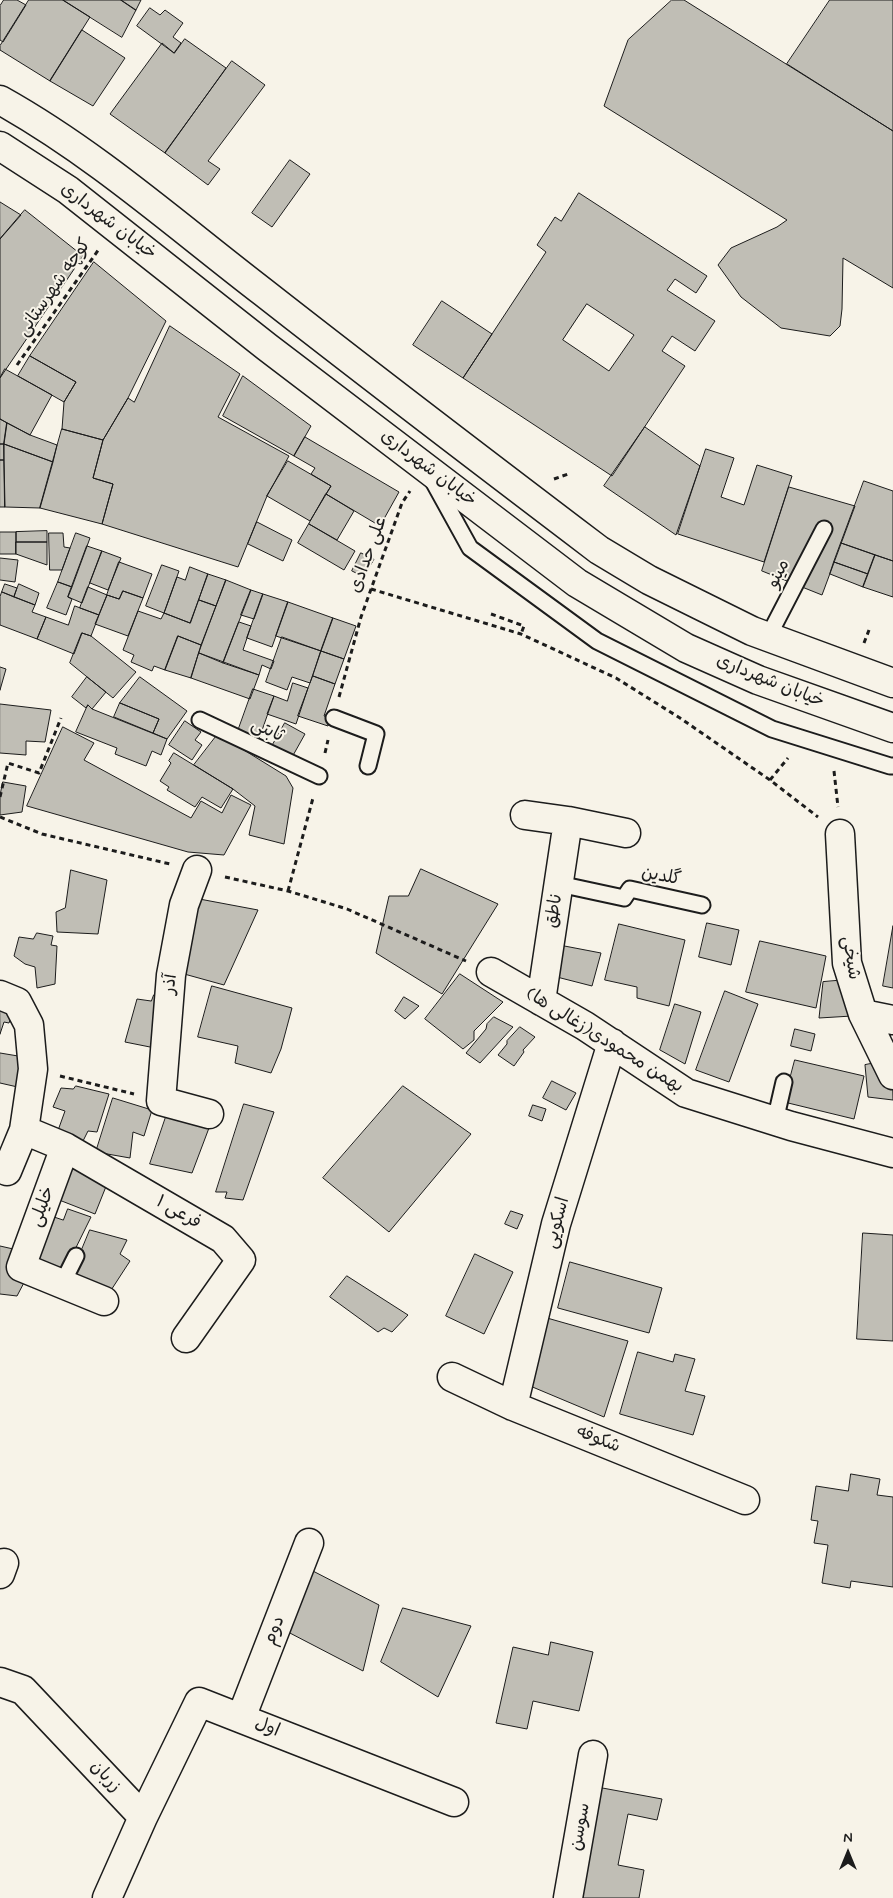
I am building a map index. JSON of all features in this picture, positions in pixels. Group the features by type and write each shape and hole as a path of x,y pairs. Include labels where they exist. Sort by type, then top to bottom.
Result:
{"street":[{"path":"0,100 34,119 92,158 300,321 599,550 649,580 752,631 893,683"},
{"name":"خیابان شهرداری","path":"0,146 68,190 267,346 577,583 686,648 758,680 893,728"},
{"path":"525,815 568,821 626,833"},
{"name":"ناطق","path":"541,1001 568,821"},
{"name":"شیخی","path":"840,834 847,963 863,1014 893,1075"},
{"name":"آذر","path":"161,1101 171,975 184,906 197,870"},
{"name":"بهمن محمودی(زغالی ها)","path":"491,972 612,1043 686,1093 775,1121 893,1153"},
{"path":"0,995 17,1002 29,1025 33,1069 24,1130 7,1171"},
{"path":"863,1014 893,1020"},
{"name":"اسکویی","path":"514,1406 556,1224 612,1043"},
{"path":"161,1101 209,1114"},
{"name":"فرعی ۱","path":"24,1130 65,1147 223,1239 242,1260 186,1338"},
{"name":"خلیلی","path":"62,1284 21,1267 65,1147"},
{"path":"62,1284 104,1301"},
{"name":"شکوفه","path":"452,1376 514,1406 745,1500"},
{"name":"دوم","path":"242,1718 310,1543"},
{"name":"زربان","path":"0,1682 23,1690 143,1817"},
{"name":"اول","path":"143,1817 198,1702 454,1802"},
{"name":"سوسن","path":"568,1898 593,1755"},
{"path":"107,1898 143,1817"}],"lane":[{"path":"427,469 470,548 597,641 772,729 893,766"},
{"name":"مینو","path":"768,637 824,529"},
{"path":"334,718 376,734 368,766"},
{"name":"ثابتی","path":"205,728 319,776"},
{"name":"گلدین","path":"559,884 624,898 630,889 702,905"},
{"path":"775,1121 784,1082"},
{"path":"62,1284 76,1256"}],"path":[{"name":"کوچه شهرستانی","path":"17,365 115,226"},
{"name":"علی حدادی","path":"361,617 402,503"},
{"path":"371,589 521,634 616,678 680,718 770,780 840,834"},
{"path":"491,614 524,626 521,634"},
{"path":"0,797 8,763 39,773 61,718"},
{"path":"770,780 778,771"},
{"path":"347,909 491,972"},
{"path":"33,1069 161,1101"}],"building":[{"path":"4,0 17,0 26,5 3,42 0,40 0,6"},
{"path":"29,0 63,0 90,17 50,81 0,50 0,46"},
{"path":"63,0 121,0 136,10 122,37"},
{"path":"121,0 141,0 136,10"},
{"path":"672,0 684,0 893,131 893,288 843,258 840,326 830,336 781,328 741,297 718,265 731,248 777,227 787,220 604,106 628,40"},
{"path":"830,0 893,0 893,131 787,64"},
{"path":"150,8 160,15 165,10 183,23 173,37 181,43 174,53 137,26"},
{"path":"82,30 125,58 93,106 50,81"},
{"path":"185,39 226,68 165,153 110,114 162,43 174,53"},
{"path":"232,61 265,85 208,161 220,169 208,185 165,153"},
{"path":"290,160 310,174 272,227 252,213"},
{"path":"579,193 707,276 696,293 675,279 667,290 715,321 695,351 672,336 662,351 685,366 612,476 463,378 546,252 537,245 555,217 561,221","holes":["587,304 634,335 609,371 563,340"]},
{"path":"0,202 21,215 0,239"},
{"path":"25,210 83,256 0,378 0,239"},
{"path":"94,262 166,321 128,398 103,440 62,429 64,402 76,382 30,356"},
{"path":"442,301 492,334 463,378 413,345"},
{"path":"170,326 240,374 218,417 289,456 267,496 238,567 102,524 113,484 93,478 103,440 128,398 134,402"},
{"path":"30,356 76,382 64,402 18,376"},
{"path":"5,369 52,395 30,435 0,419 0,378"},
{"path":"243,376 311,426 294,456 223,416"},
{"path":"0,419 7,423 4,444 0,444"},
{"path":"7,423 30,435 57,445 53,462 4,444"},
{"path":"645,427 700,466 676,535 604,486"},
{"path":"62,429 103,440 93,478 113,484 102,524 40,508"},
{"path":"305,437 399,492 380,526 326,494 331,486 311,474 315,468 294,456"},
{"path":"0,444 4,444 4,460 0,460"},
{"path":"4,444 53,462 40,508 5,507"},
{"path":"706,449 734,458 721,497 744,505 757,465 792,476 764,562 678,534"},
{"path":"0,460 4,460 5,507 0,507"},
{"path":"288,461 331,486 310,521 267,496"},
{"path":"864,481 893,491 893,561 841,543"},
{"path":"789,487 855,506 822,595 762,571"},
{"path":"326,494 354,511 337,540 309,524"},
{"path":"257,522 292,540 283,561 248,544"},
{"path":"309,524 355,551 344,570 298,543"},
{"path":"47,531 47,542 16,542 16,532"},
{"path":"0,532 16,532 16,554 0,554"},
{"path":"49,533 63,533 64,547 70,548 62,570 50,570"},
{"path":"76,533 90,538 72,587 58,582"},
{"path":"16,542 47,542 47,565 16,554"},
{"path":"841,543 875,555 868,574 834,562"},
{"path":"87,546 102,551 82,603 68,597"},
{"path":"102,551 121,558 108,590 90,583"},
{"path":"361,553 374,559 364,577 352,571"},
{"path":"875,555 893,561 893,597 863,587"},
{"path":"0,558 18,560 15,582 0,580"},
{"path":"119,562 152,574 143,598 123,591 119,599 107,595"},
{"path":"834,562 868,574 863,587 830,574"},
{"path":"162,565 179,571 164,613 146,606"},
{"path":"190,567 208,574 190,623 164,613 177,577 185,580"},
{"path":"208,574 226,580 216,606 199,600"},
{"path":"226,580 251,590 223,663 199,653"},
{"path":"58,582 72,587 68,597 72,599 66,615 47,608"},
{"path":"5,584 17,588 14,597 2,592"},
{"path":"19,584 39,593 35,605 14,597"},
{"path":"88,587 107,595 99,615 80,608"},
{"path":"251,590 263,594 254,619 241,615"},
{"path":"123,591 143,598 128,636 95,624 107,595 119,599"},
{"path":"2,592 35,605 32,612 46,617 37,639 0,625 0,597"},
{"path":"263,594 288,602 272,647 247,638"},
{"path":"199,600 216,606 201,645 178,636 165,670 154,666 152,671 131,662 134,655 123,650 138,611 161,619 164,613 190,623"},
{"path":"288,602 333,618 321,651 276,636"},
{"path":"75,606 99,615 91,636 82,633 74,654 37,639 46,617 68,625"},
{"path":"333,618 356,626 344,659 321,651"},
{"path":"239,622 251,626 243,650 274,661 271,669 262,665 259,675 223,663"},
{"path":"82,633 91,636 136,672 113,698 70,663"},
{"path":"178,636 201,645 191,678 165,670"},
{"path":"282,637 321,651 310,683 292,677 287,690 266,682"},
{"path":"321,651 344,659 335,684 313,676"},
{"path":"199,653 259,675 250,699 191,678"},
{"path":"0,667 6,669 0,690"},
{"path":"313,676 335,684 324,716 331,718 328,726 298,716"},
{"path":"87,677 106,692 92,709 88,705 86,708 72,697"},
{"path":"140,677 187,711 167,739 153,733 159,719 120,703"},
{"path":"293,683 308,688 296,724 267,714 274,696 287,701"},
{"path":"253,689 274,696 259,739 238,731"},
{"path":"120,703 159,719 153,733 114,717"},
{"path":"0,704 51,710 45,742 26,741 26,755 0,753"},
{"path":"88,705 92,709 167,739 161,755 152,751 146,766 115,754 117,748 76,732"},
{"path":"185,721 201,732 195,740 202,745 192,760 169,745"},
{"path":"285,723 305,734 291,759 271,748"},
{"path":"63,727 94,743 84,760 191,818 201,801 222,813 231,795 251,805 224,855 188,852 27,806"},
{"path":"218,734 286,776 293,788 284,844 249,835 255,806 233,789 194,765"},
{"path":"174,753 233,789 221,808 202,797 195,807 167,790 169,787 160,781 171,763 169,761"},
{"path":"3,782 26,786 22,812 0,815 0,796"},
{"path":"421,869 498,904 442,994 376,953 389,896 408,896"},
{"path":"71,870 107,880 98,934 57,932 56,912 65,908"},
{"path":"194,898 258,910 224,985 177,972"},
{"path":"707,923 739,930 731,965 699,957"},
{"path":"619,924 685,940 669,1006 637,998 637,987 605,980"},
{"path":"893,926 893,988 883,986"},
{"path":"37,933 53,936 51,945 57,946 55,984 37,988 35,967 25,964 14,956 19,937 33,939"},
{"path":"760,941 826,956 816,1008 746,992"},
{"path":"554,944 601,953 592,986 549,975"},
{"path":"460,974 503,1002 474,1031 474,1040 463,1049 425,1019"},
{"path":"846,980 852,1016 819,1018 823,982"},
{"path":"212,986 292,1008 281,1049 271,1073 235,1063 238,1046 198,1037"},
{"path":"725,991 758,1004 729,1082 696,1070"},
{"path":"154,995 173,998 165,1050 125,1042 137,999 151,1001"},
{"path":"404,997 419,1006 405,1019 395,1011"},
{"path":"0,1004 14,1009 9,1023 4,1022 0,1034"},
{"path":"675,1004 701,1012 685,1064 660,1050"},
{"path":"494,1017 513,1027 480,1063 466,1053"},
{"path":"520,1027 535,1037 523,1050 524,1052 514,1066 498,1055 507,1044 507,1041"},
{"path":"795,1029 815,1034 811,1051 791,1046"},
{"path":"0,1053 30,1058 22,1088 0,1083"},
{"path":"795,1060 864,1076 854,1119 784,1102"},
{"path":"892,1060 893,1100 868,1097 865,1065"},
{"path":"552,1081 576,1093 566,1110 543,1098"},
{"path":"76,1086 109,1094 97,1132 88,1131 80,1147 56,1136 65,1111 53,1107 61,1088 73,1089"},
{"path":"403,1086 471,1134 389,1232 323,1178"},
{"path":"113,1098 152,1110 144,1136 133,1132 130,1158 96,1152"},
{"path":"244,1104 274,1112 243,1200 225,1198 227,1192 216,1192"},
{"path":"533,1105 546,1109 542,1121 529,1116"},
{"path":"169,1108 212,1120 192,1173 150,1164"},
{"path":"68,1162 109,1179 95,1214 54,1198"},
{"path":"68,1209 91,1217 61,1278 29,1264 48,1215 63,1220"},
{"path":"511,1211 523,1215 517,1229 505,1224"},
{"path":"90,1230 127,1240 120,1254 130,1261 104,1301 69,1281"},
{"path":"863,1233 893,1235 893,1341 857,1339"},
{"path":"0,1246 22,1251 28,1275 17,1296 0,1294"},
{"path":"475,1254 513,1272 484,1334 446,1316"},
{"path":"570,1262 662,1288 649,1333 558,1308"},
{"path":"347,1276 408,1315 392,1332 384,1328 378,1332 330,1297"},
{"path":"540,1316 628,1341 604,1417 523,1383"},
{"path":"638,1352 673,1362 675,1354 695,1359 685,1391 705,1396 693,1435 620,1414"},
{"path":"851,1474 880,1479 877,1495 893,1497 893,1587 851,1581 850,1588 822,1583 828,1545 814,1543 818,1521 811,1520 816,1486 848,1491"},
{"path":"309,1569 379,1605 363,1671 286,1631"},
{"path":"403,1608 471,1626 438,1697 381,1662"},
{"path":"551,1642 593,1652 579,1711 533,1701 527,1729 496,1723 513,1647 548,1655"},
{"path":"597,1787 662,1799 657,1820 628,1814 618,1865 644,1870 639,1898 574,1898"}]}
